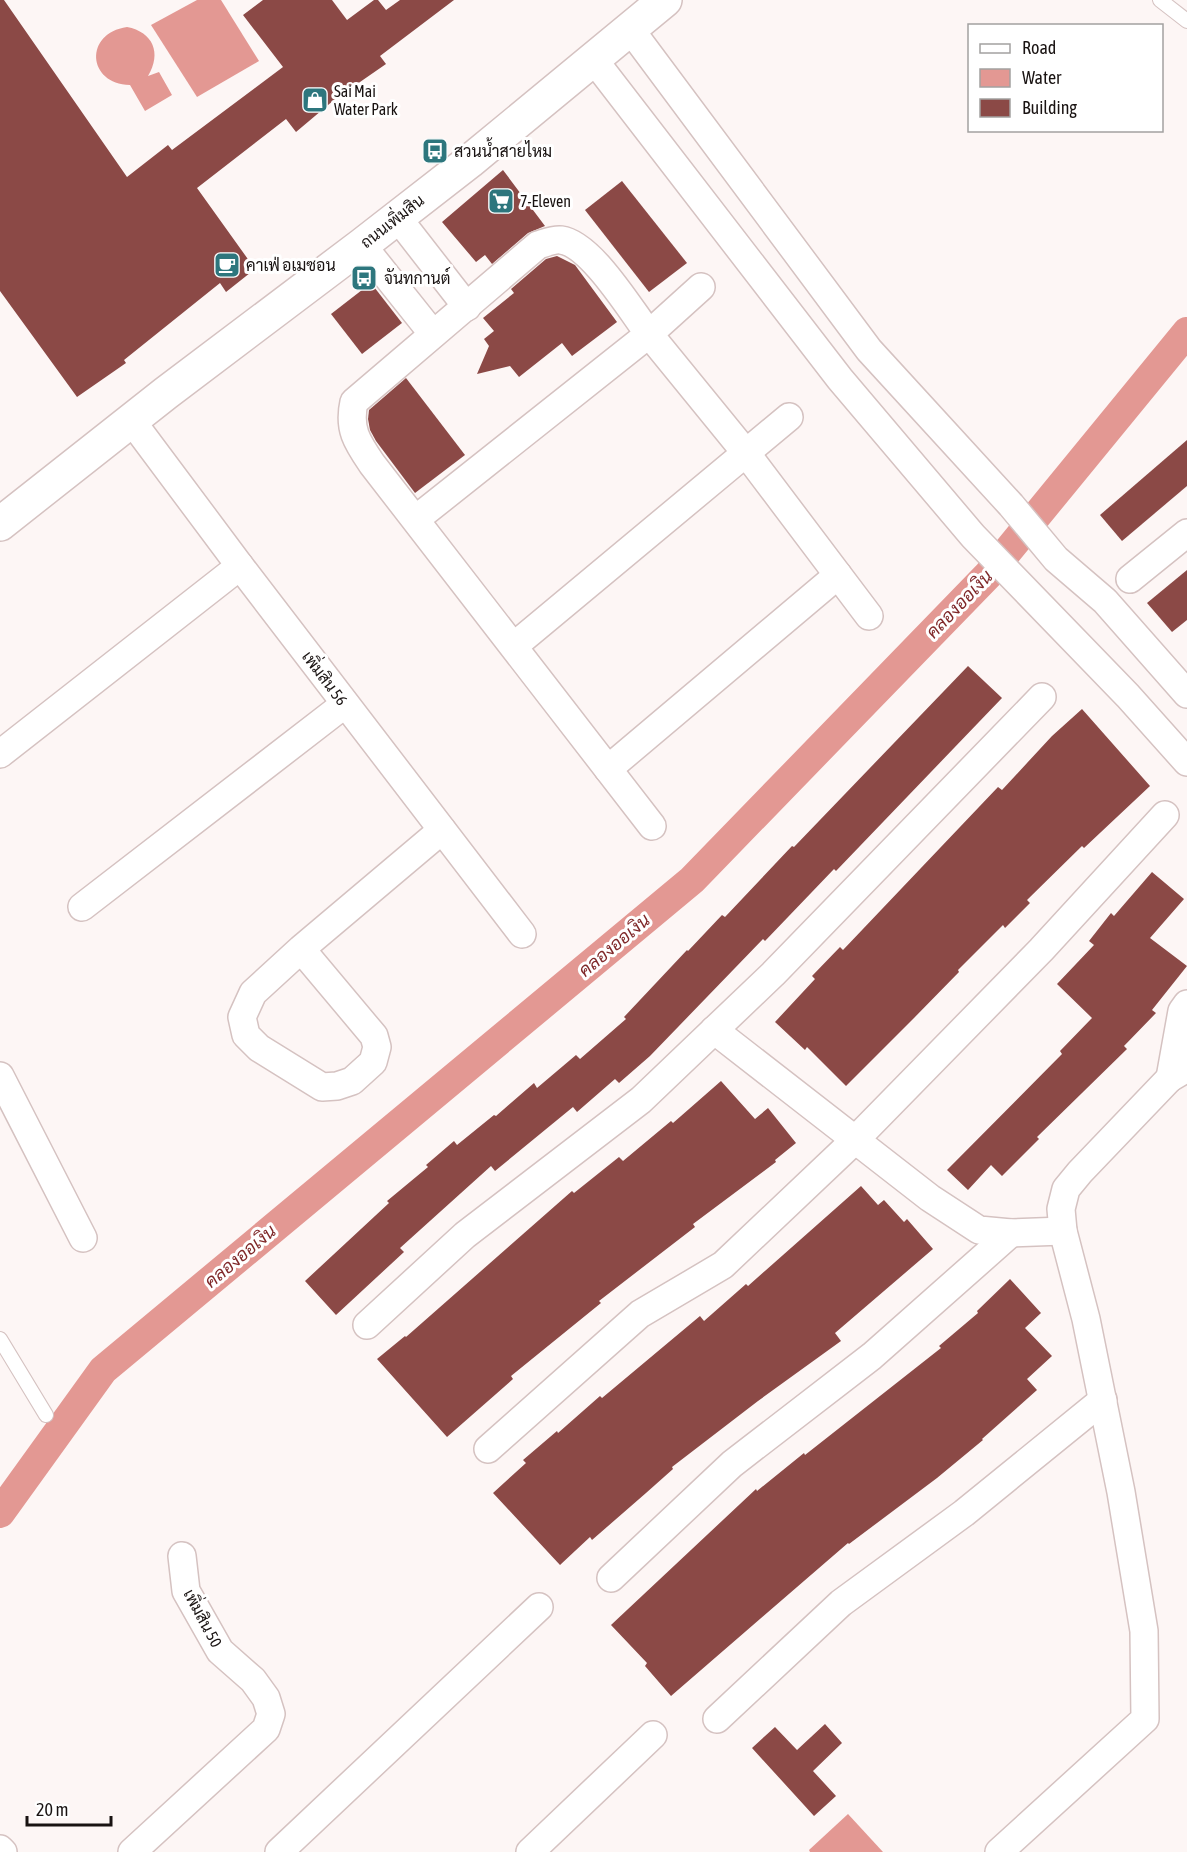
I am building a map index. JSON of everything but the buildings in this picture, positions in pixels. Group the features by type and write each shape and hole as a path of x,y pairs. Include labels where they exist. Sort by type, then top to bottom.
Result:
{"street":[{"name":"ถนนเพิ่มสิน","path":"0,524 131,420 470,161 665,0"},
{"path":"630,29 869,351 1011,505 1056,559 1105,601 1187,694"},
{"path":"594,60 840,379 973,536 1128,696 1187,762"},
{"path":"397,217 466,307"},
{"path":"652,826 359,446 350,419 354,402 538,245 559,240 576,244 592,258 649,334 746,453 869,616"},
{"path":"362,245 433,334"},
{"path":"416,519 649,334 701,287"},
{"path":"514,646 789,417"},
{"name":"เพิ่มสิน 56","path":"131,420 522,934"},
{"path":"1130,579 1187,533"},
{"path":"0,754 240,566"},
{"path":"608,769 838,575"},
{"path":"368,1325 465,1235 641,1100 782,965 1042,697"},
{"path":"82,907 345,704"},
{"path":"488,1449 640,1314 723,1265 855,1140 1041,950 1165,815"},
{"path":"301,949 374,1036 377,1047 373,1062 352,1081 337,1086 322,1087 259,1048 246,1035 242,1017 253,993 301,949 442,830"},
{"path":"999,1852 1145,1719 1144,1631 1103,1400 1061,1209 1066,1189 1080,1172 1178,1073 1182,1011 1187,1004"},
{"path":"714,1030 930,1198 979,1230 1011,1233 1064,1231"},
{"path":"0,1076 83,1238"},
{"path":"611,1578 732,1464 872,1356 1011,1233"},
{"path":"717,1719 841,1603 963,1513 1103,1400"},
{"name":"เพิ่มสิน 50","path":"132,1852 266,1729 271,1714 266,1698 253,1680 220,1651 186,1591 182,1556"},
{"path":"296,1847 539,1608"},
{"path":"531,1852 653,1735"}],"lane":[{"path":"1160,0 1187,21"},
{"path":"0,1339 46,1415"}],"water":[{"path":"197,0 221,0 259,61 197,97 151,25"},
{"path":"127,27 149,39 154,59 148,76 159,72 172,95 145,111 130,85 116,82 105,76 96,58 103,38 113,31"},
{"path":"848,1814 883,1852 810,1852 809,1850"}],"waterway":[{"name":"คลองออเงิน","path":"0,1513 103,1370 692,880 988,575 1187,332"}],"place":[{"name":"Sai Mai Water Park","path":"315,100"},
{"name":"สวนน้ำสายไหม","path":"435,151"},
{"name":"7-Eleven","path":"501,201"},
{"name":"คาเฟ่ อเมซอน","path":"227,265"},
{"name":"จันทกานต์","path":"364,278"}]}
